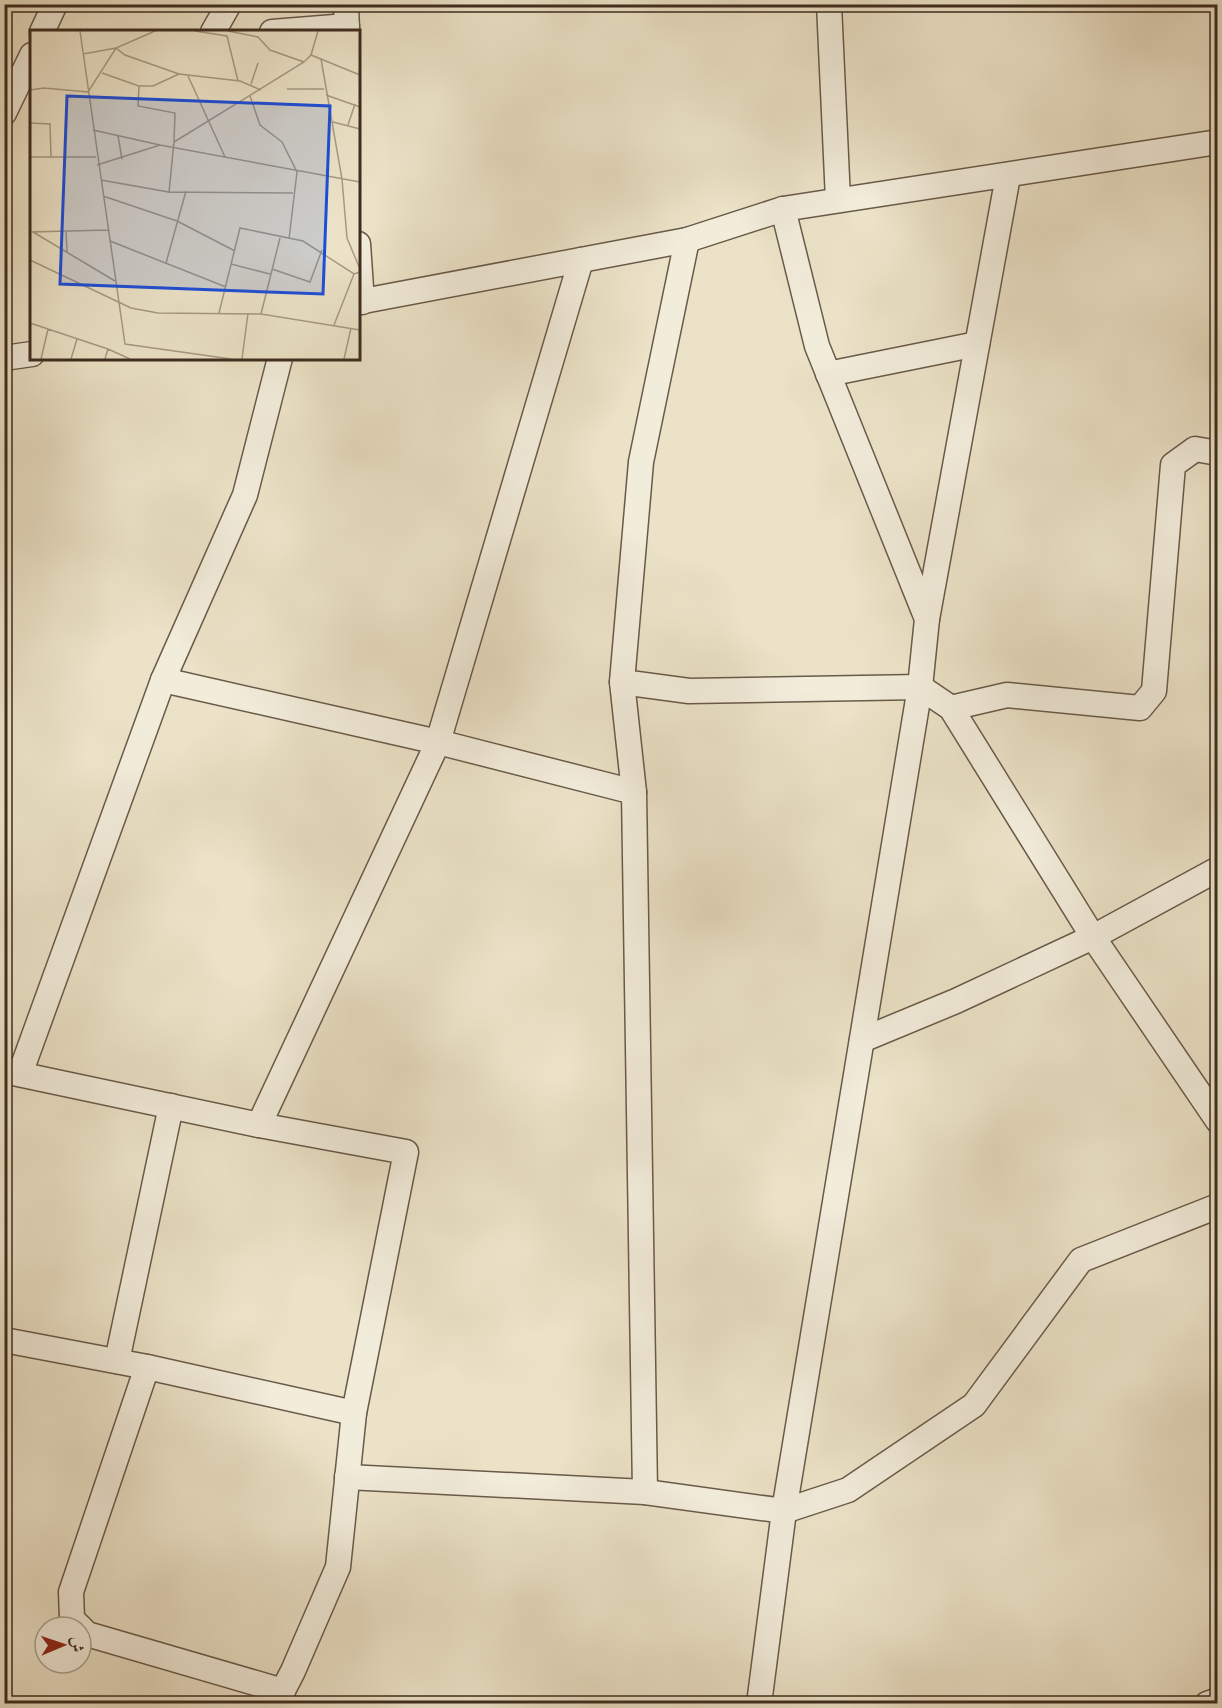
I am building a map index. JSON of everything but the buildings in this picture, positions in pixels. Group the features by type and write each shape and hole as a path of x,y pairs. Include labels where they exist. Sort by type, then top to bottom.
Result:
{"street":[{"path":"43,30 55,4"},
{"path":"214,30 229,4"},
{"path":"829,4 838,200"},
{"path":"286,30 347,21"},
{"path":"4,113 30,59"},
{"path":"360,302 687,240 783,209 1218,142"},
{"path":"759,1704 784,1511 920,687 927,618 1008,176"},
{"path":"783,209 817,346 927,618"},
{"path":"645,1492 634,792 622,682 641,462 687,240"},
{"path":"259,1125 438,742 581,260"},
{"path":"828,374 977,344"},
{"path":"4,358 30,354"},
{"path":"93,1636 279,1697 293,1671 338,1567 354,1413 406,1152 259,1125 12,1073 164,680 245,495 279,360"},
{"path":"951,708 1007,695 1140,708 1154,691 1173,465 1195,449 1218,453"},
{"path":"164,680 438,742 634,792"},
{"path":"622,682 689,691 920,687 951,708 1093,937 1218,1121"},
{"path":"862,1040 956,1001 1093,937 1218,869"},
{"path":"117,1362 171,1106"},
{"path":"347,1477 645,1492 784,1511 848,1490 974,1405 1081,1260 1218,1206"},
{"path":"4,1340 147,1367 354,1413"},
{"path":"72,1615 71,1592 147,1367"},
{"path":"1207,1704 1218,1700"}]}
